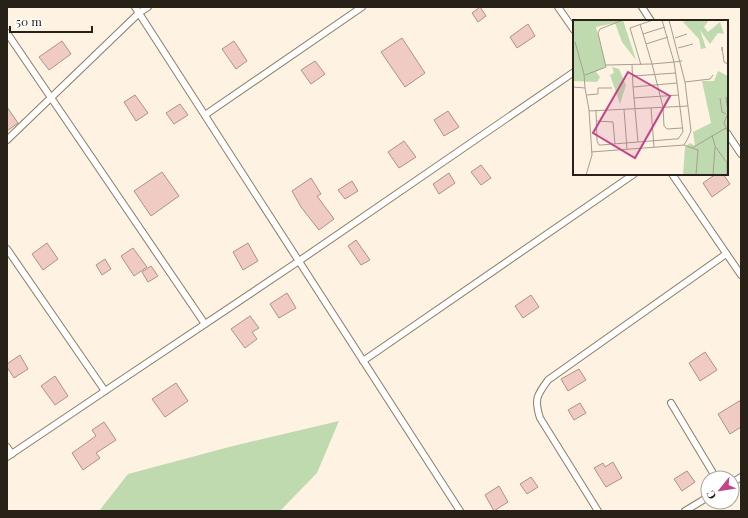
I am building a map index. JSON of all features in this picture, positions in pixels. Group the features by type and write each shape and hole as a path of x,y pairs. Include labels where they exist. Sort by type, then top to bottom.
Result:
{"lane":[{"path":"135,7 460,511"},
{"path":"7,140 139,13 148,7"},
{"path":"205,115 362,7"},
{"path":"558,7 573,29"},
{"path":"642,7 651,20"},
{"path":"7,33 205,324"},
{"path":"7,447 9,455 299,261 573,73"},
{"path":"728,134 741,154"},
{"path":"364,361 633,175"},
{"path":"673,175 741,275"},
{"path":"7,249 105,391"},
{"path":"598,511 540,418 536,406 539,392 548,380 726,254"},
{"path":"671,403 711,470"},
{"path":"685,511 700,502"}],"green space":[{"path":"339,421 317,473 280,511 99,511 128,474 233,446"}],"building":[{"path":"480,7 486,16 478,22 472,13"},
{"path":"528,24 535,36 517,48 510,37"},
{"path":"402,38 425,73 405,87 381,52"},
{"path":"62,41 71,54 49,70 39,57"},
{"path":"234,41 247,61 236,69 222,49"},
{"path":"315,61 325,74 311,84 301,70"},
{"path":"135,95 148,113 136,121 124,102"},
{"path":"180,104 188,115 174,124 166,113"},
{"path":"7,107 18,123 7,131"},
{"path":"448,111 459,127 444,136 434,120"},
{"path":"404,141 416,157 399,168 388,152"},
{"path":"481,165 491,178 481,185 471,172"},
{"path":"162,172 179,196 151,216 134,191"},
{"path":"449,173 455,183 439,194 433,184"},
{"path":"715,175 724,175 730,184 712,197 703,183"},
{"path":"311,178 321,194 317,196 334,219 319,230 301,207 292,191"},
{"path":"352,181 358,191 345,199 338,190"},
{"path":"356,240 370,260 361,265 348,246"},
{"path":"47,243 58,259 43,270 32,254"},
{"path":"248,243 258,261 243,270 233,252"},
{"path":"133,248 147,267 134,276 121,256"},
{"path":"105,259 111,269 102,275 96,265"},
{"path":"151,266 158,276 148,282 142,272"},
{"path":"287,293 296,308 279,318 270,304"},
{"path":"531,295 539,307 523,318 515,306"},
{"path":"250,316 259,328 252,332 257,339 245,348 231,329"},
{"path":"705,352 717,370 700,381 689,363"},
{"path":"20,355 28,369 14,378 7,367 7,364"},
{"path":"579,369 586,380 568,391 561,379"},
{"path":"55,376 68,396 55,405 41,386"},
{"path":"176,383 188,401 165,417 152,399"},
{"path":"741,400 741,427 730,434 718,414"},
{"path":"580,403 586,413 574,420 568,410"},
{"path":"104,422 116,440 96,453 100,458 83,470 72,453 96,436 92,430"},
{"path":"613,462 622,478 606,487 594,468 603,463 605,467"},
{"path":"687,471 695,482 682,491 674,479"},
{"path":"531,477 538,487 527,494 520,484"},
{"path":"499,486 508,502 494,511 485,495"}]}
